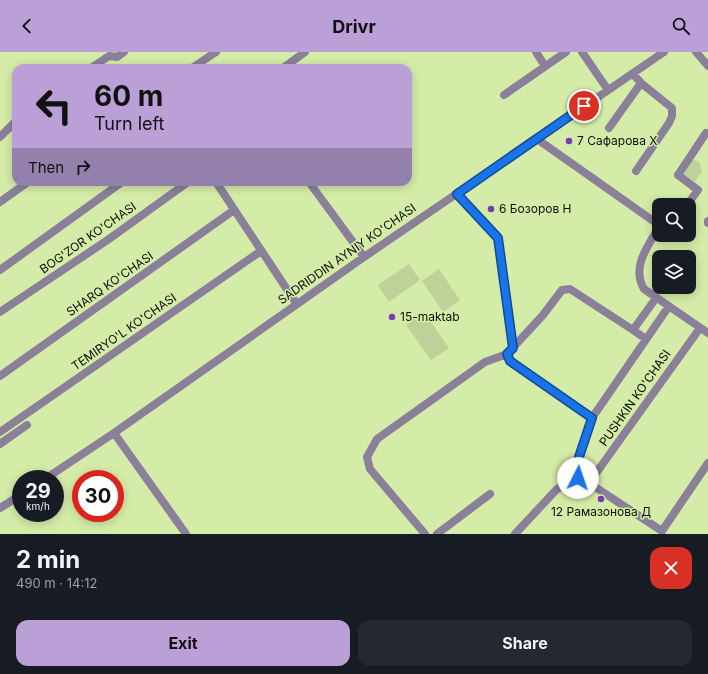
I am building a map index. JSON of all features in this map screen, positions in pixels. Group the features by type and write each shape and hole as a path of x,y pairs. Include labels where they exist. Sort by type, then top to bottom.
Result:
{"street":[{"path":"97,64 109,56 117,57 124,52"},
{"path":"198,64 216,52"},
{"path":"288,64 305,52"},
{"path":"536,52 545,66"},
{"path":"504,95 566,52"},
{"path":"582,52 608,90"},
{"name":"SADRIDDIN AYNIY KO'CHASI","path":"59,470 114,434 364,257 664,52"},
{"path":"696,52 708,66"},
{"path":"633,74 641,83 672,108 670,123 636,171"},
{"path":"609,128 641,83"},
{"path":"0,137 12,125"},
{"path":"692,198 698,190 678,175 706,133"},
{"path":"537,139 652,221"},
{"path":"0,202 22,186"},
{"path":"0,270 116,186"},
{"name":"BOG'ZOR KO'CHASI","path":"0,312 109,239 182,186"},
{"path":"219,186 296,304"},
{"path":"312,186 364,257"},
{"path":"457,194 498,238 513,348"},
{"name":"SHARQ KO'CHASI","path":"0,376 234,210"},
{"path":"652,239 640,260 640,282 644,290 708,333"},
{"name":"TEMIRYO'L KO'CHASI","path":"0,432 262,251"},
{"path":"425,534 370,469 367,457 377,439 485,362 507,354 543,315 562,290 570,289 646,339"},
{"path":"633,330 656,298"},
{"path":"578,478 577,463 592,418 668,306"},
{"name":"PUSHKIN KO'CHASI","path":"589,483 700,328"},
{"path":"507,354 510,361 592,418"},
{"path":"0,444 27,426"},
{"path":"114,434 186,534"},
{"path":"578,478 589,483 662,530 708,464"},
{"path":"515,534 557,489 578,478"},
{"path":"437,534 490,494"},
{"path":"0,508 12,501"}],"green space":[{"path":"693,159 699,162 702,171 695,182 684,174"},
{"path":"409,264 420,280 389,302 378,285"},
{"path":"439,269 460,300 443,312 422,281"},
{"path":"424,312 449,348 431,360 406,325"}],"place":[{"name":"7 Сафарова Х","path":"569,141"},
{"name":"6 Бозоров Н","path":"491,209"},
{"name":"15-maktab","path":"392,317"},
{"name":"12 Рамазонова Д","path":"601,499"}],"route":[{"path":"578,478 577,463 590,428 592,418 510,361 507,354 513,348 498,238 457,194 584,106"}]}
